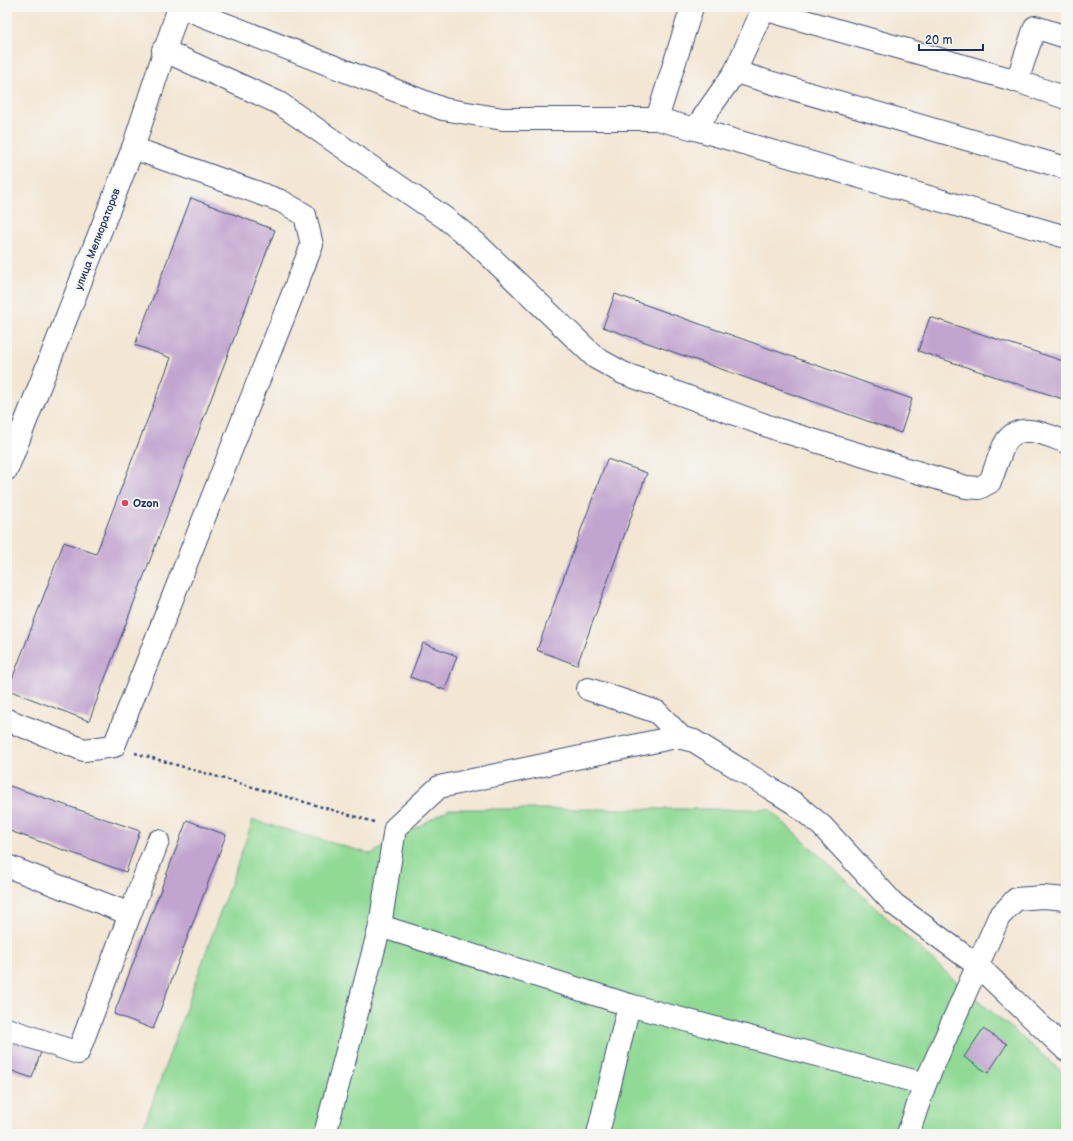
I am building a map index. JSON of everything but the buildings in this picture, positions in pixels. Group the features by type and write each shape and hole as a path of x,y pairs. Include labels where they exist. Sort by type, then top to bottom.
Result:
{"street":[{"name":"улица Мелиораторов","path":"7,469 133,148 163,50 180,7"},
{"path":"180,7 443,109 503,120 657,120 694,129 1066,237"},
{"path":"657,120 692,7"},
{"path":"694,129 735,72 762,9 1017,81 1066,98"},
{"path":"1017,81 1035,27 1066,37"},
{"path":"163,50 279,103 445,218 476,242 596,358 623,373 776,429 966,487 979,488 990,482 1007,439 1018,432 1037,432 1066,442"},
{"path":"735,72 1066,168"},
{"path":"7,720 84,750 114,746 312,245 305,215 281,201 133,148"},
{"path":"588,689 657,712 682,738"},
{"path":"324,1134 380,926 395,828 439,787 671,738 682,738 694,741 794,803 822,826 894,904 977,965 1066,1050"},
{"path":"7,1029 78,1053 158,842"},
{"path":"7,866 130,914"},
{"path":"908,1134 925,1084 999,917 1016,900 1043,897 1066,898"},
{"path":"380,926 629,1005 925,1084"},
{"path":"598,1134 629,1005"}],"path":[{"path":"114,746 395,828"}],"green space":[{"path":"449,809 769,809 951,977 1066,1075 1066,1134 144,1134 144,1126 253,820 371,854"}],"place":[{"name":"Ozon","path":"125,503"}]}
